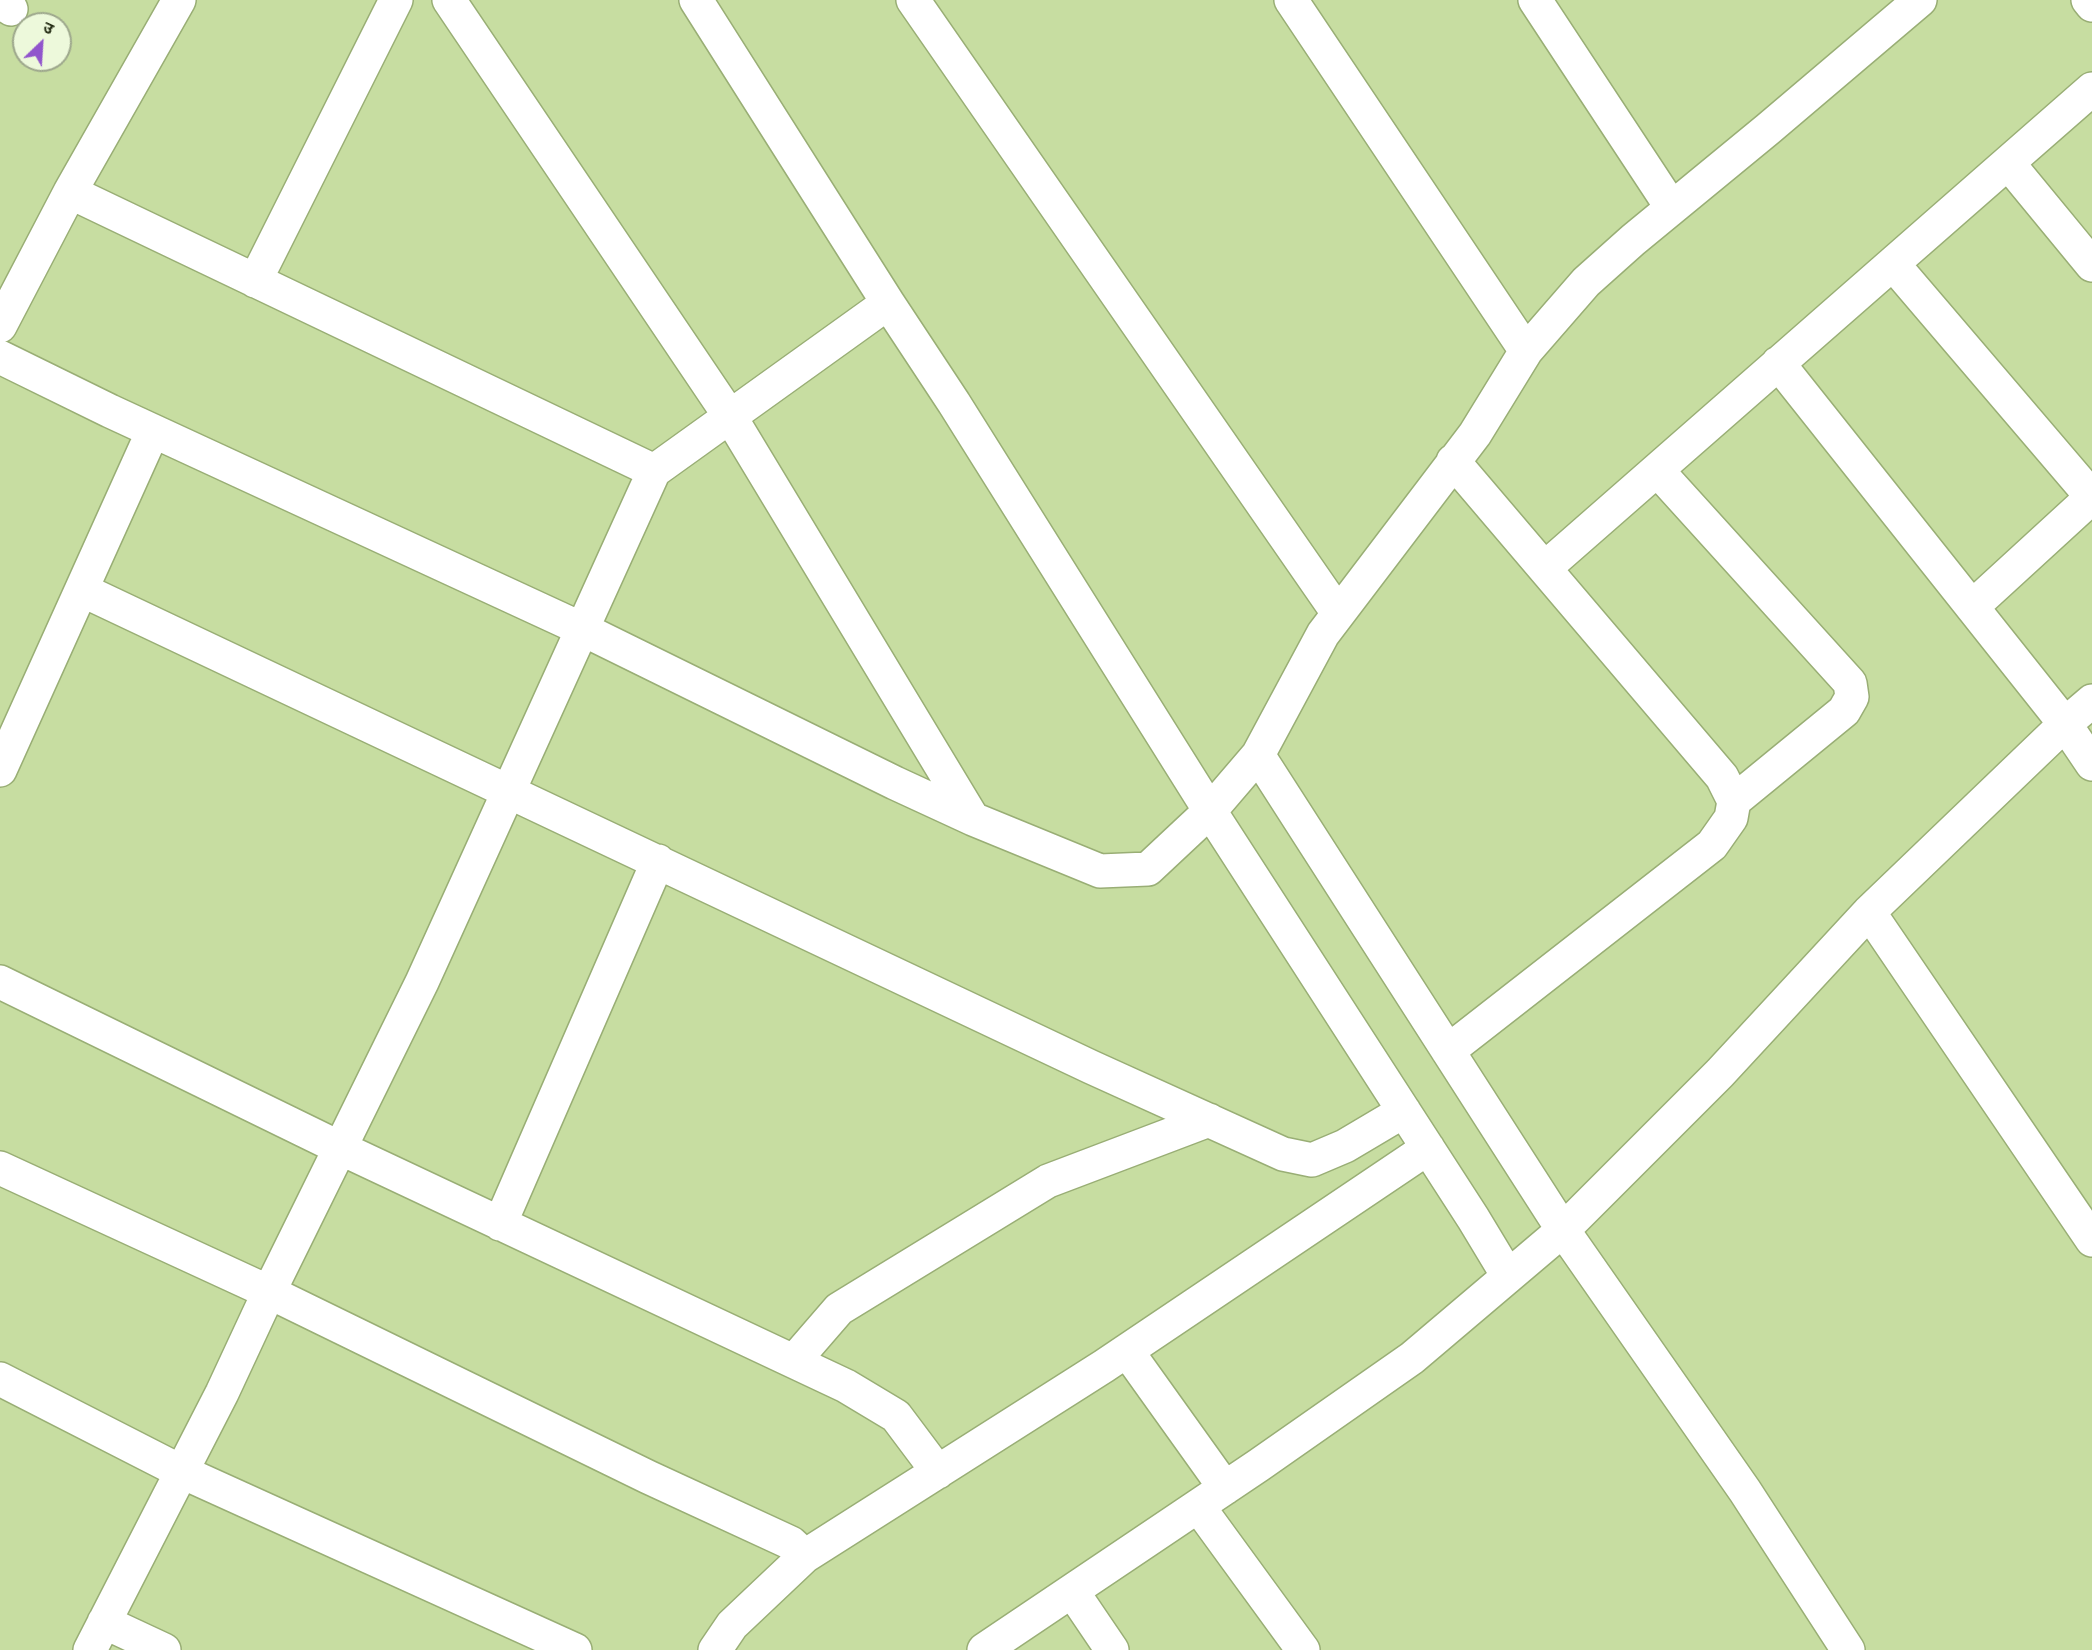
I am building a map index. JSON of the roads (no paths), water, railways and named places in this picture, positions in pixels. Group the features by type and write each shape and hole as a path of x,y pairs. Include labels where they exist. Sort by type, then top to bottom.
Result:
{"street":[{"path":"0,326 70,192 179,0"},
{"path":"255,281 396,0"},
{"path":"449,0 731,418 973,819"},
{"path":"696,0 1508,1276"},
{"path":"913,0 1338,613"},
{"path":"1291,0 1526,351"},
{"path":"1535,0 1672,208"},
{"path":"0,357 153,431 582,629 973,819 1100,872 1148,869 1210,811 1257,755 1323,634 1475,434 1526,351 1586,282 1920,0"},
{"path":"2088,0 2092,5"},
{"path":"1545,568 2092,89"},
{"path":"2008,163 2092,265"},
{"path":"70,192 654,471"},
{"path":"1893,264 2092,497 1972,607"},
{"path":"164,1650 97,1636 222,1393 269,1292 422,982 654,471 731,418 888,303"},
{"path":"1778,363 2065,724 2092,764"},
{"path":"0,770 153,431"},
{"path":"1448,1051 1712,845 1731,818 1734,801 1722,777 1453,461"},
{"path":"1657,470 1850,683 1852,697 1844,711 1734,801"},
{"path":"82,590 1091,1066 1283,1154 1312,1160 1345,1146 1404,1111"},
{"path":"984,1650 1225,1488 1412,1358 1563,1230 1720,1073 1869,912 2065,724 2092,701"},
{"path":"1257,755 1563,1230 1745,1491 1848,1650"},
{"path":"500,1224 658,861"},
{"path":"1869,912 2092,1239"},
{"path":"0,982 340,1148 846,1386 896,1416 938,1472"},
{"path":"794,1361 839,1309 1048,1181 1209,1120"},
{"path":"715,1650 732,1624 805,1556 1127,1351 1428,1148"},
{"path":"0,1168 269,1292 648,1477 791,1543 805,1556"},
{"path":"1127,1351 1225,1488"},
{"path":"0,1379 180,1471 574,1650"},
{"path":"1198,1506 1303,1650"},
{"path":"1072,1591 1112,1650"}]}
